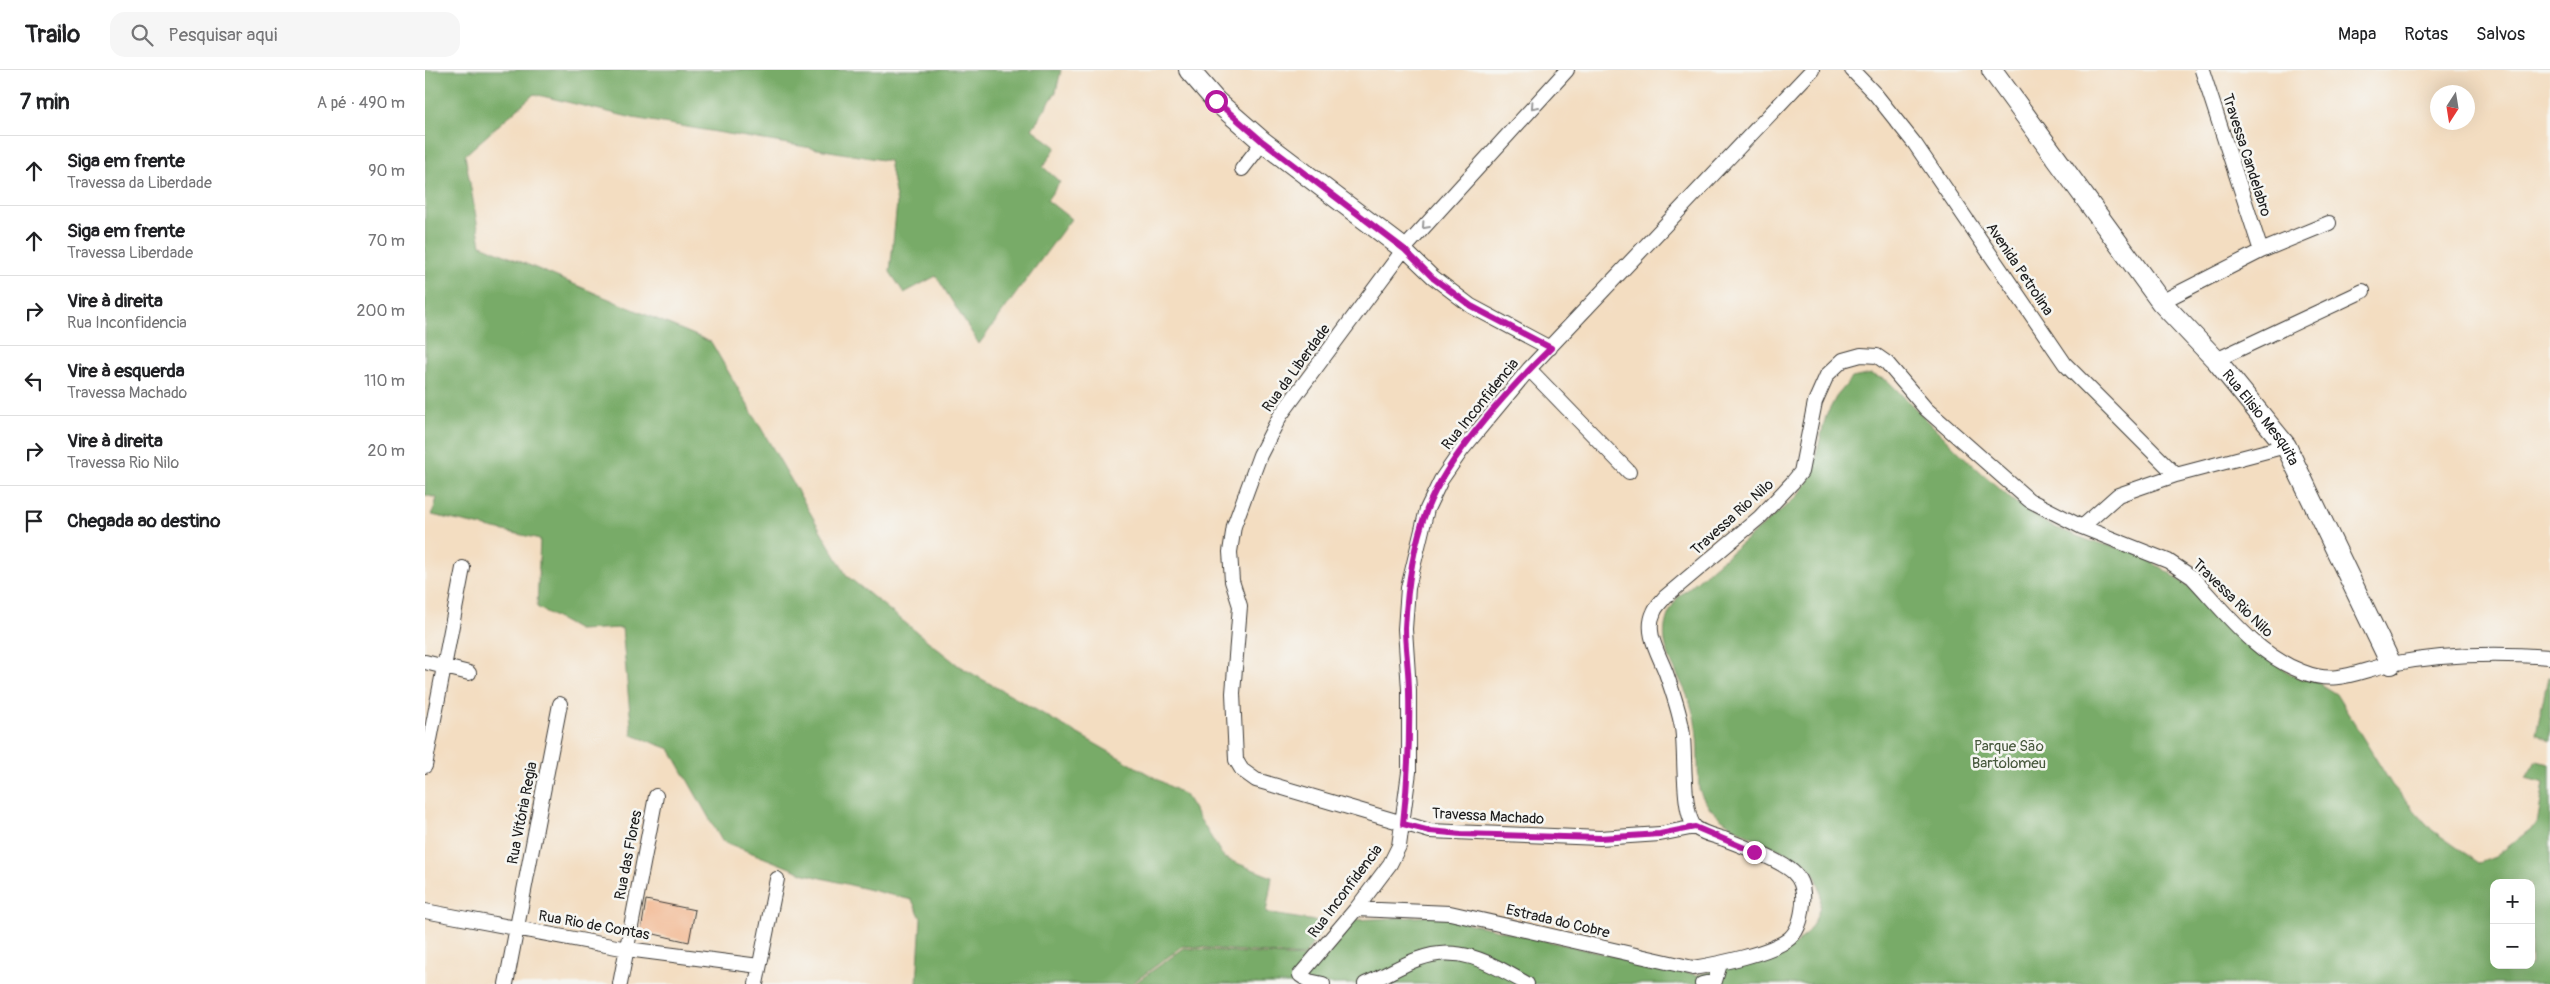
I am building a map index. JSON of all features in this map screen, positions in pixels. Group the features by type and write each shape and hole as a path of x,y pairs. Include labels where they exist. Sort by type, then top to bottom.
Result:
{"street":[{"path":"1189,70 1216,101 1263,142 1404,249 1433,278 1471,306 1551,348"},
{"name":"Rua da Liberdade","path":"1256,780 1242,770 1237,760 1233,694 1240,606 1232,581 1230,552 1234,526 1260,455 1280,416 1404,249 1567,70"},
{"name":"Rua Inconfidencia","path":"1323,984 1309,981 1299,975 1356,909 1390,864 1399,846 1409,772 1409,690 1405,629 1408,588 1427,509 1441,480 1461,451 1529,369 1551,348 1812,70"},
{"name":"Avenida Petrolina","path":"1852,70 1876,95 1915,144 2065,364 2176,474"},
{"name":"Rua Elisio Mesquita","path":"1992,70 2161,302 2217,360 2286,446 2391,664"},
{"name":"Travessa Candelabro","path":"2202,70 2261,251"},
{"path":"1242,169 1263,142"},
{"path":"2161,302 2261,251 2329,223"},
{"path":"2217,360 2363,291"},
{"name":"Travessa Rio Nilo","path":"1695,827 1690,817 1687,799 1682,727 1652,636 1651,626 1654,612 1665,596 1760,517 1801,472 1815,402 1827,374 1843,360 1861,355 1877,356 1900,377 1926,409 2029,500 2082,527 2152,554 2181,569 2192,577 2261,649 2304,673 2324,677 2347,677 2391,664"},
{"path":"1529,369 1629,472"},
{"path":"2082,527 2118,495 2176,474 2286,446"},
{"path":"425,766 463,568"},
{"path":"2391,664 2495,654 2550,657"},
{"path":"425,662 445,665 469,673"},
{"name":"Rua Vitória Regia","path":"505,984 560,704"},
{"name":"Travessa Machado","path":"1256,780 1430,831 1461,834 1600,838 1660,834 1695,827"},
{"name":"Rua das Flores","path":"620,984 655,796"},
{"path":"1695,827 1792,871 1801,883 1801,919 1792,937 1779,945 1720,964 1715,981 1702,984"},
{"path":"756,984 777,879"},
{"name":"Estrada do Cobre","path":"1356,909 1450,913 1693,968 1720,964"},
{"name":"Rua Rio de Contas","path":"425,910 627,949 759,966"},
{"path":"1365,984 1418,958 1445,952 1464,954 1480,959 1527,984"}],"green space":[{"path":"425,70 1061,70 1056,92 1032,129 1056,147 1043,167 1060,182 1047,200 1071,219 979,344 936,276 904,293 890,272 897,203 889,161 633,118 534,94 465,155 481,245 711,342 847,576 959,666 1185,795 1224,858 1272,877 1266,913 1327,923 1304,956 1183,946 1131,984 917,984 921,918 912,900 805,874 722,841 670,749 632,735 622,628 578,630 537,607 540,539 432,515 437,498 425,495"},
{"name":"Parque São Bartolomeu","path":"1871,374 1888,381 1963,456 2012,500 2049,525 2090,541 2135,552 2168,572 2200,595 2247,645 2297,678 2312,679 2336,694 2392,785 2432,830 2479,863 2495,857 2537,824 2544,783 2526,778 2536,761 2550,764 2550,984 1134,984 1184,948 1325,959 1354,920 1436,916 1698,975 1793,946 1810,929 1816,919 1821,897 1819,886 1814,874 1804,862 1735,828 1713,812 1705,801 1699,789 1695,719 1668,654 1665,641 1665,627 1669,613 1678,597 1799,495 1811,476 1826,416 1836,397 1852,378"},
{"path":"2548,677 2550,677 2550,741 2536,734"}],"building":[{"path":"646,900 695,910 689,942 641,931"}],"route":[{"path":"1216,101 1263,142 1404,249 1433,278 1471,306 1551,348 1529,369 1461,451 1441,480 1427,509 1416,548 1408,588 1405,629 1409,690 1409,772 1403,824 1430,831 1461,834 1600,838 1660,834 1695,827 1754,852"}]}
